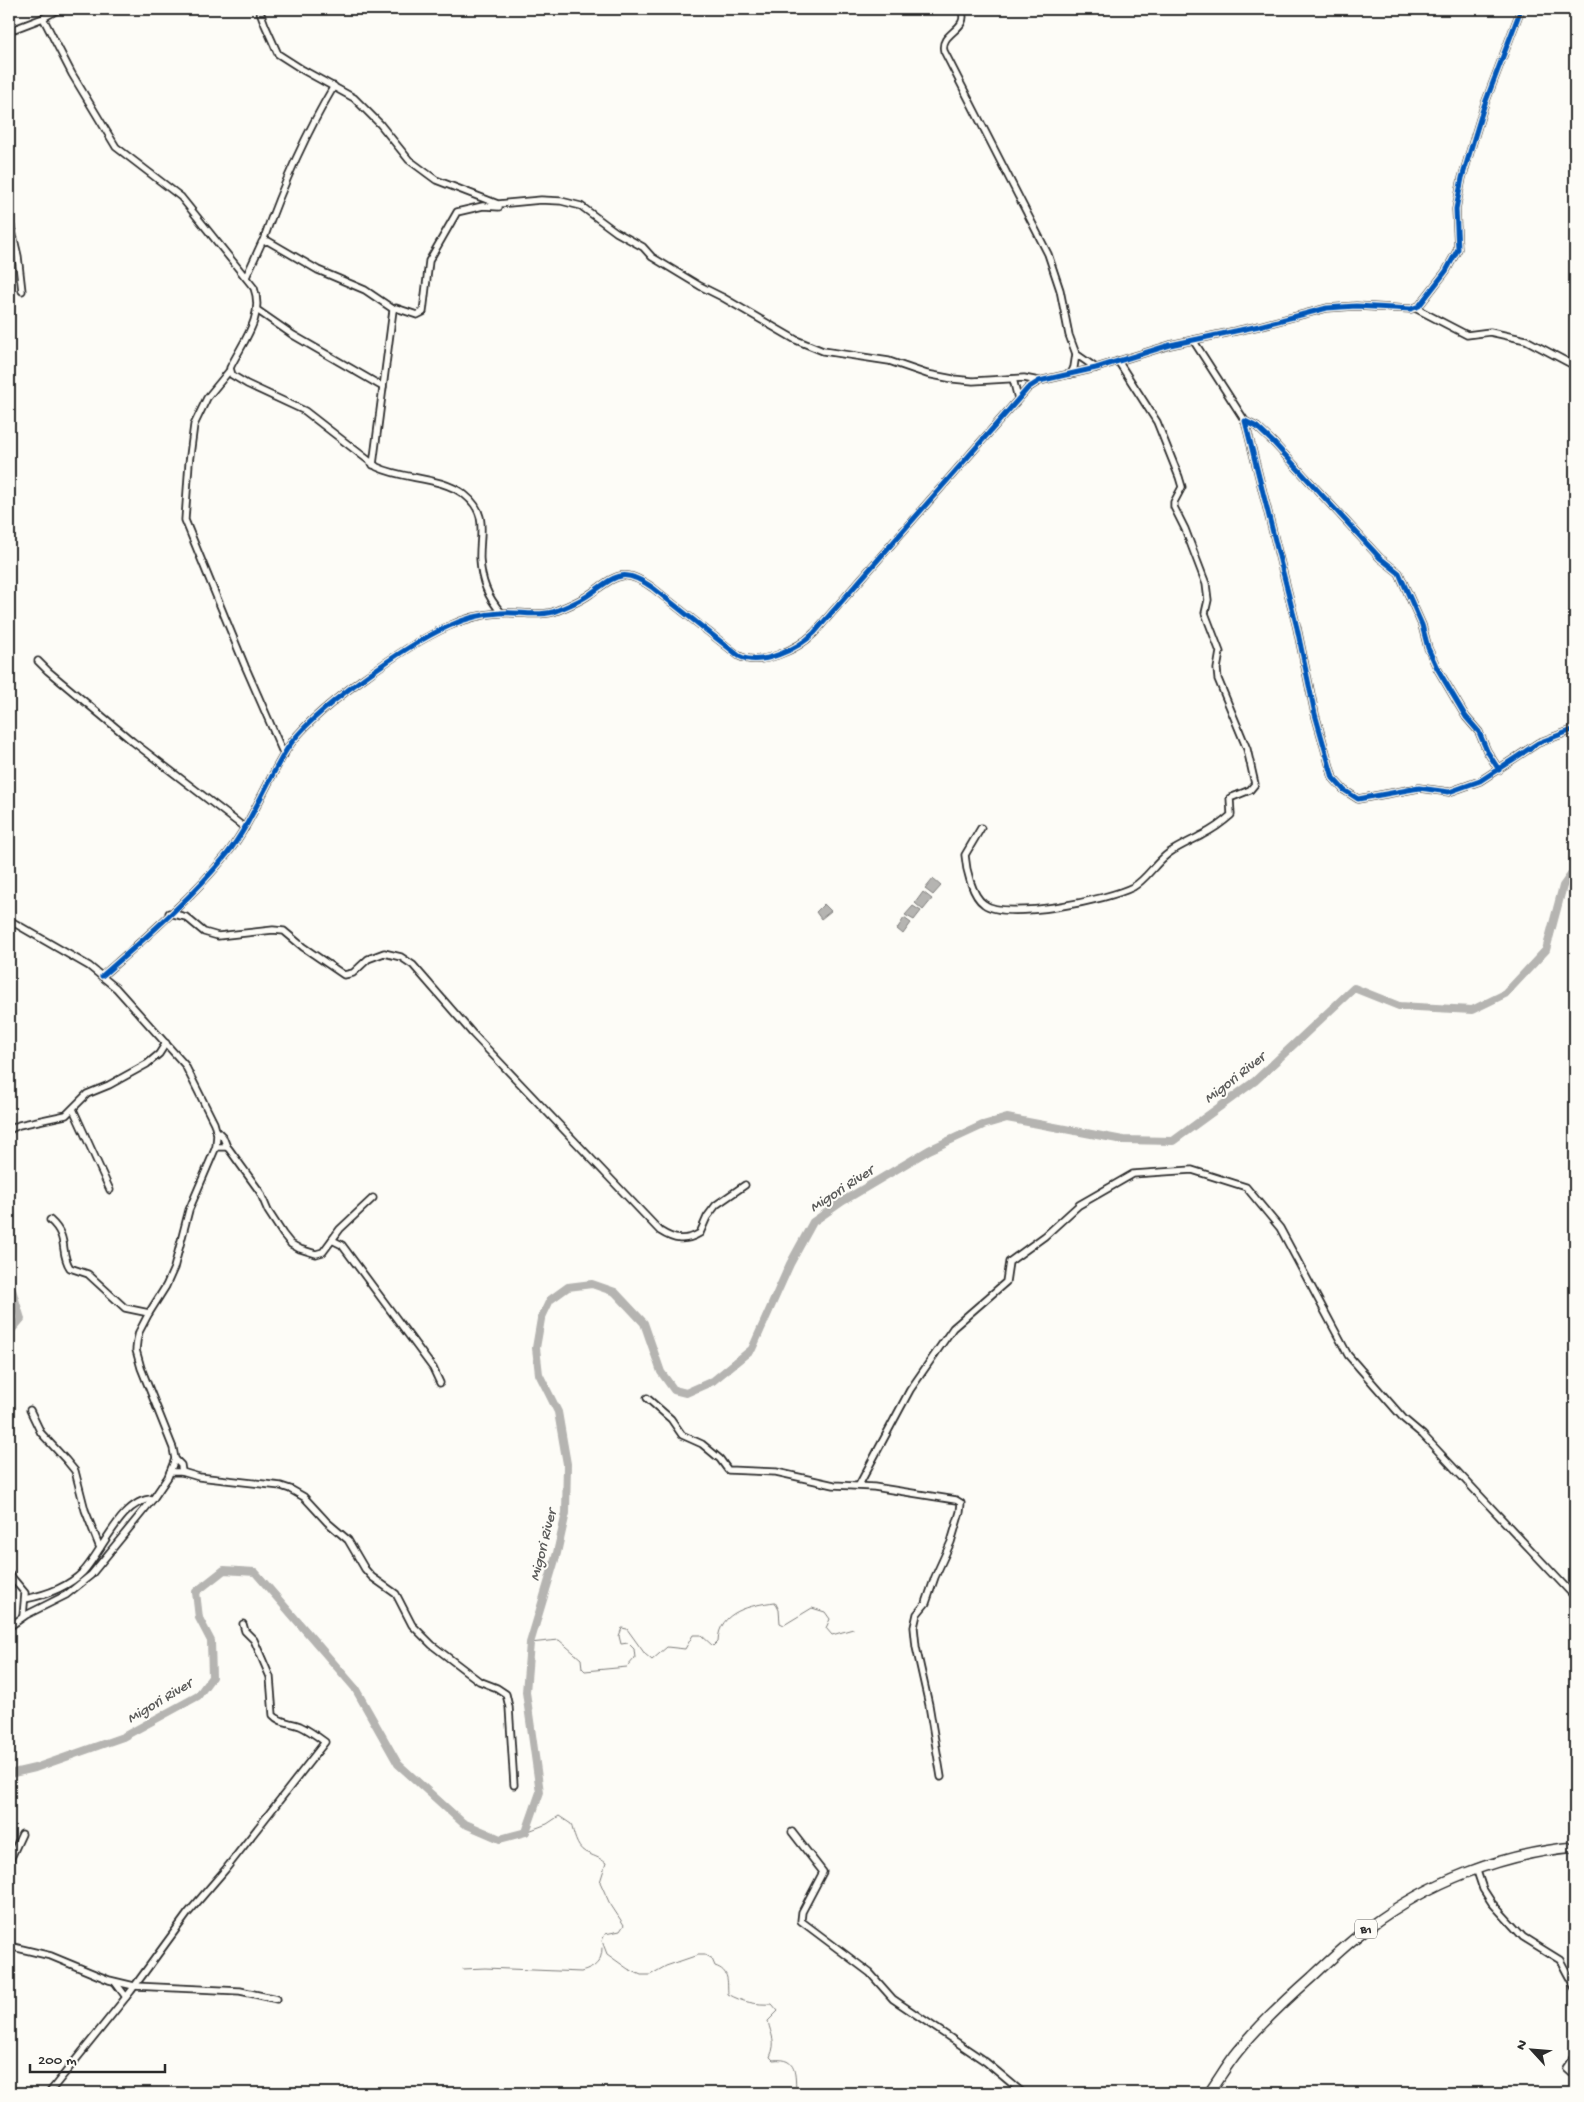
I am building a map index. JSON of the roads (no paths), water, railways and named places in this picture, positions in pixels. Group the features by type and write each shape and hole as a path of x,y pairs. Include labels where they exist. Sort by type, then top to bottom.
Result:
{"highway":[{"name":"B1","path":"1208,2093 1237,2052 1260,2026 1356,1938 1382,1918 1413,1898 1476,1868 1524,1855 1575,1847"}],"street":[{"path":"9,31 43,18 59,9"},
{"path":"259,9 278,54 334,86 366,109 409,160 430,176 452,187 493,203 510,204"},
{"path":"961,9 963,14 962,22 945,39 944,51 1051,261 1060,290 1069,335 1076,354 1071,374"},
{"path":"1415,308 1423,302 1446,270 1458,249 1456,209 1462,178 1484,106 1521,9"},
{"path":"43,18 72,74 116,147 181,197 246,277 256,294 257,310 253,324 230,370 204,403 194,425 185,520 241,658 284,755"},
{"path":"246,277 263,241 284,184 334,86"},
{"path":"263,241 271,242 318,270 365,290 393,309 417,315 424,312 429,261 457,212 482,206 500,207 541,200 561,201 581,206 616,232 643,248 652,258 811,347 835,354 889,361 934,376 953,379 973,381 1024,378 1039,381"},
{"path":"9,218 18,256 22,291"},
{"path":"102,976 169,913 220,861 245,828 284,755 298,735 321,713 355,686 399,655 449,626 501,612 549,613 581,599 610,578 628,575 642,580 744,659 759,659 790,649 807,640 822,625 1018,399 1028,388 1039,381 1096,368 1193,340 1259,326 1327,308 1356,306 1415,308 1467,335 1490,332 1526,340 1575,366"},
{"path":"373,465 393,309"},
{"path":"257,310 293,334 383,387"},
{"path":"1193,340 1245,421 1292,608 1315,714 1333,778 1350,794 1361,800 1419,788 1446,793 1480,781 1538,743 1575,730"},
{"path":"1076,354 1096,368"},
{"path":"981,828 965,855 976,895 982,903 998,908 1035,910 1049,908 1083,902 1126,890 1137,884 1169,853 1208,832 1231,816 1230,798 1250,790 1254,786 1247,749 1217,672 1220,652 1205,613 1208,600 1206,584 1185,529 1174,507 1174,502 1182,487 1177,469 1156,422 1118,361"},
{"path":"230,370 232,375 247,384 288,402 317,419 373,465 389,472 446,486 465,496 479,514 482,524 480,563 490,599 488,614"},
{"path":"1013,379 1018,399"},
{"path":"1245,421 1257,428 1274,443 1376,554 1399,572 1422,625 1428,648 1437,668 1464,714 1479,732 1487,751 1499,770"},
{"path":"490,599 501,612"},
{"path":"38,660 48,672 132,741 245,828"},
{"path":"169,913 186,917 204,932 218,936 273,930 284,931 303,947 344,975 353,973 368,959 384,953 396,955 407,960 420,972 449,1008 566,1134 660,1231 670,1237 682,1240 698,1234 703,1229 707,1217 716,1205 745,1185"},
{"path":"9,920 102,976 185,1065 211,1115 216,1130 216,1147 189,1210 174,1268 166,1286 139,1332 136,1350 175,1459 179,1463 182,1472"},
{"path":"9,1130 24,1124 61,1117 73,1109 82,1097 109,1085 147,1064 160,1054 166,1043"},
{"path":"73,1109 100,1172 110,1190"},
{"path":"216,1130 223,1137 227,1147 260,1192 268,1211 291,1244 300,1249 319,1253 340,1229 373,1198"},
{"path":"216,1147 227,1147"},
{"path":"860,1485 910,1390 954,1328 1006,1282 1009,1262 1045,1236 1079,1205 1133,1174 1192,1170 1246,1187 1280,1228 1348,1355 1404,1418 1422,1434 1575,1597"},
{"path":"50,1220 62,1235 66,1261 70,1268 88,1274 125,1308 149,1313"},
{"path":"332,1240 342,1245 393,1311 434,1368 440,1384"},
{"path":"647,1398 671,1418 682,1435 702,1444 720,1459 728,1470 776,1472 834,1485 860,1485 956,1500 961,1505 951,1542 935,1576 926,1603 916,1617 914,1627 916,1647 929,1705 941,1776"},
{"path":"30,1410 41,1433 66,1460 76,1475 85,1510 100,1548"},
{"path":"9,1627 23,1616 66,1596 91,1575 153,1499 170,1472 175,1459"},
{"path":"170,1472 182,1472 198,1477 281,1486 304,1497 327,1522 348,1540 360,1563 372,1577 396,1594 415,1629 440,1652 479,1681 497,1688 506,1694 510,1707 514,1784"},
{"path":"25,1600 43,1596 70,1582 84,1571 117,1523 143,1499 153,1499"},
{"path":"9,1574 26,1593 23,1616"},
{"path":"49,2093 126,1997 188,1913 325,1742 312,1732 279,1720 273,1715 270,1677 254,1640 245,1631 243,1624"},
{"path":"792,1832 823,1872 802,1912 801,1921 870,1973 893,1999 947,2033 1023,2093"},
{"path":"9,1862 22,1834"},
{"path":"1476,1868 1483,1889 1492,1903 1524,1937 1560,1960 1575,1988"},
{"path":"9,1946 51,1956 115,1982 134,1986 240,1991 278,1999"},
{"path":"115,1982 126,1997"},
{"path":"1575,2056 1566,2068 1575,2076"}],"waterway":[{"name":"Migori River","path":"9,1774 35,1768 123,1737 198,1696 212,1677 211,1641 199,1618 196,1592 224,1570 255,1572 355,1688 398,1764 463,1823 500,1839 526,1832 540,1792 526,1692 530,1643 557,1553 566,1513 567,1464 558,1412 539,1374 536,1348 541,1319 550,1300 568,1287 592,1284 615,1292 644,1323 661,1372 674,1390 686,1393 713,1381 752,1349 790,1264 813,1222 843,1201 929,1150 983,1125 1007,1118 1123,1140 1173,1141 1255,1081 1354,988 1399,1006 1472,1010 1505,994 1546,950 1563,886 1575,869"},
{"name":"Migori River","path":"9,1280 21,1319 9,1333"},
{"path":"530,1643 559,1640 581,1659 582,1668 585,1671 627,1667 635,1658 634,1649 628,1643 621,1644 619,1636 622,1628 627,1629 645,1654 652,1660 667,1647 685,1649 693,1635 701,1635 713,1646 718,1641 720,1631 730,1616 738,1611 766,1603 775,1602 779,1610 780,1623 784,1625 812,1608 825,1612 830,1619 826,1628 832,1635 853,1629"},
{"path":"526,1832 547,1824 559,1816 571,1824 579,1847 606,1863 600,1882 609,1902 624,1925 620,1931 605,1934 602,1941 607,1954 628,1969 641,1975 650,1975 666,1966 698,1955 705,1955 712,1959 715,1966 720,1968 725,1974 728,1994 749,2002 772,2004 778,2011 768,2021 773,2039 770,2057 773,2060 787,2061 791,2064 795,2074 796,2093"},
{"path":"463,1969 485,1968 581,1972 597,1964 601,1957 602,1948"},
{"path":"811,2093 816,2093"}]}
